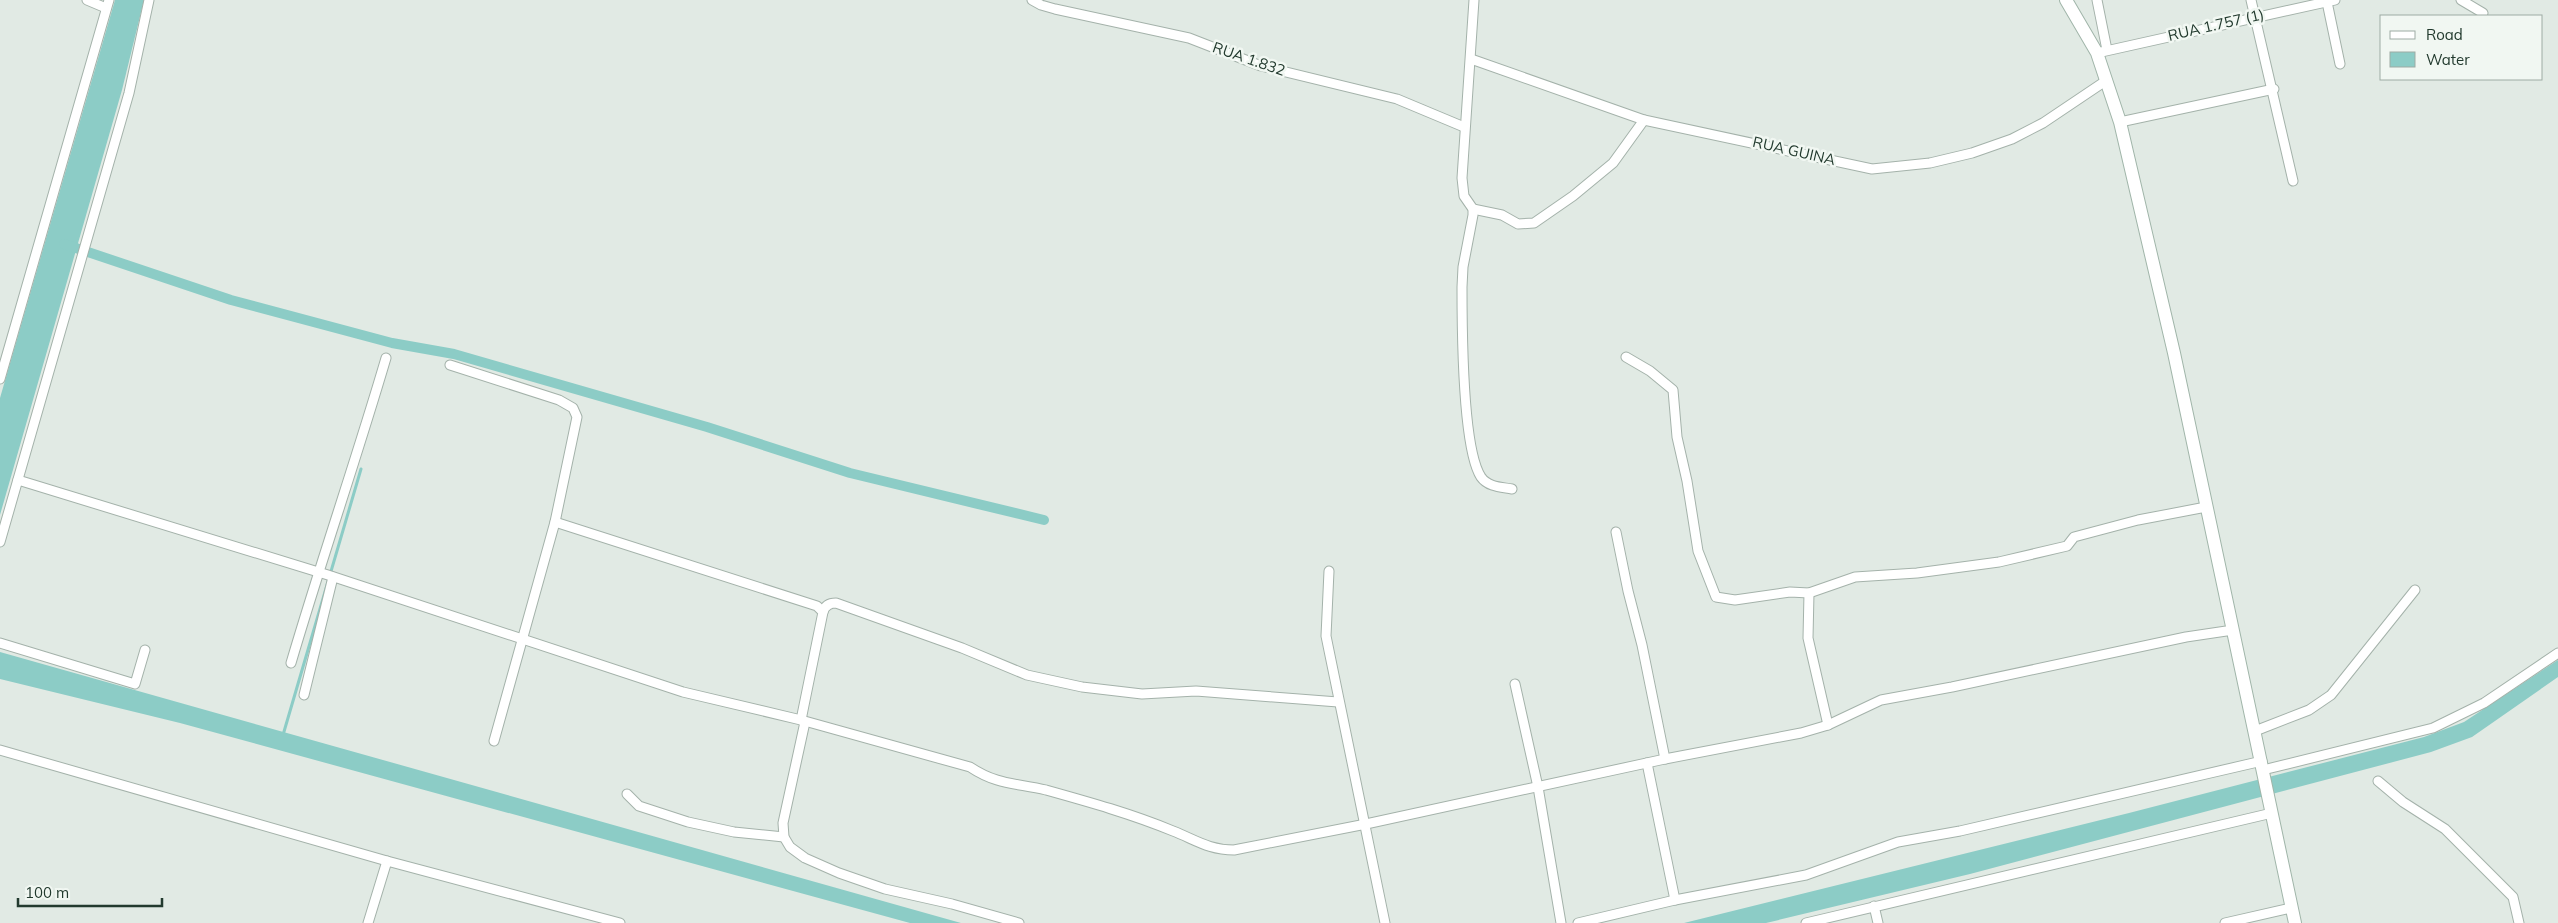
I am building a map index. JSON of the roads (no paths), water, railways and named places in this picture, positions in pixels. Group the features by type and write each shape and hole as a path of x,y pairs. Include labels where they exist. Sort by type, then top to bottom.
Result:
{"street":[{"path":"0,379 107,4 87,0"},
{"path":"0,542 129,93 149,0"},
{"name":"RUA 1.832","path":"1032,0 1040,5 1055,9 1189,38 1261,66 1397,99 1464,127"},
{"path":"1474,0 1462,178 1464,196 1473,209 1502,216 1518,224 1534,223 1574,196 1613,163 1644,120"},
{"path":"2066,0 2102,51"},
{"path":"2097,0 2107,80 2120,122 2174,353 2295,923"},
{"path":"2251,0 2274,89 2294,180"},
{"path":"2461,0 2483,13"},
{"path":"2331,1 2340,64"},
{"name":"RUA 1.757 (1)","path":"2102,51 2254,16 2331,1"},
{"name":"RUA GUINA","path":"1471,59 1644,120 1872,169 1887,169 1947,159 2012,139 2043,124 2107,80"},
{"path":"2120,122 2274,89"},
{"path":"1473,209 1463,267 1462,287 1470,449 1481,478 1493,486 1512,489"},
{"path":"1626,357 1650,371 1672,390 1676,437 1687,481 1698,551 1716,597 1735,600 1790,592 1809,594 1855,577 1917,573 1999,562 2067,546 2074,537 2138,520 2206,507"},
{"path":"292,663 318,572 349,483 386,358"},
{"path":"450,365 559,400 572,408 577,417 555,522 494,741"},
{"path":"18,480 318,572 683,692 803,721 970,767 988,779 1033,787 1084,801 1151,822 1195,839 1208,848 1218,850 1234,850 1366,824 1665,759 1725,749 1828,725 1881,700 1952,687 2186,637 2234,630"},
{"path":"555,522 817,606 823,612"},
{"path":"1616,532 1628,591 1642,645 1665,759"},
{"path":"1329,571 1326,636 1338,702 1366,824 1385,923"},
{"path":"304,695 333,577"},
{"path":"2255,731 2309,710 2331,695 2415,590"},
{"path":"1809,594 1808,638 1828,725"},
{"path":"1019,923 952,904 885,889 804,858 790,848 784,837 785,806 823,612 824,608 831,603 836,603 962,648 1027,675 1082,687 1142,694 1196,691 1338,702"},
{"path":"0,643 135,684 145,650"},
{"path":"1578,923 1675,900 1806,875 1898,842 2263,769 2433,728 2484,702 2558,654"},
{"path":"1514,684 1538,787 1561,923"},
{"path":"0,750 388,861 620,923"},
{"path":"1648,763 1675,900"},
{"path":"2378,781 2403,802 2445,829 2513,897 2519,923"},
{"path":"627,794 639,806 688,822 734,832 784,837"},
{"path":"1806,923 2272,809"},
{"path":"368,923 388,861"},
{"path":"1874,906 1878,923"},
{"path":"2225,923 2292,908"}],"water":[{"path":"115,0 144,0 122,90 0,515 0,398"},
{"path":"0,652 961,923 910,923 180,723 0,679"},
{"path":"2558,660 2558,677 2472,737 2431,752 1970,874 1766,923 1684,923 2129,813 2424,737 2464,722"}],"waterway":[{"path":"64,244 231,300 392,343 454,354 707,427 850,473 1044,520"},
{"path":"283,735 361,469"}]}
